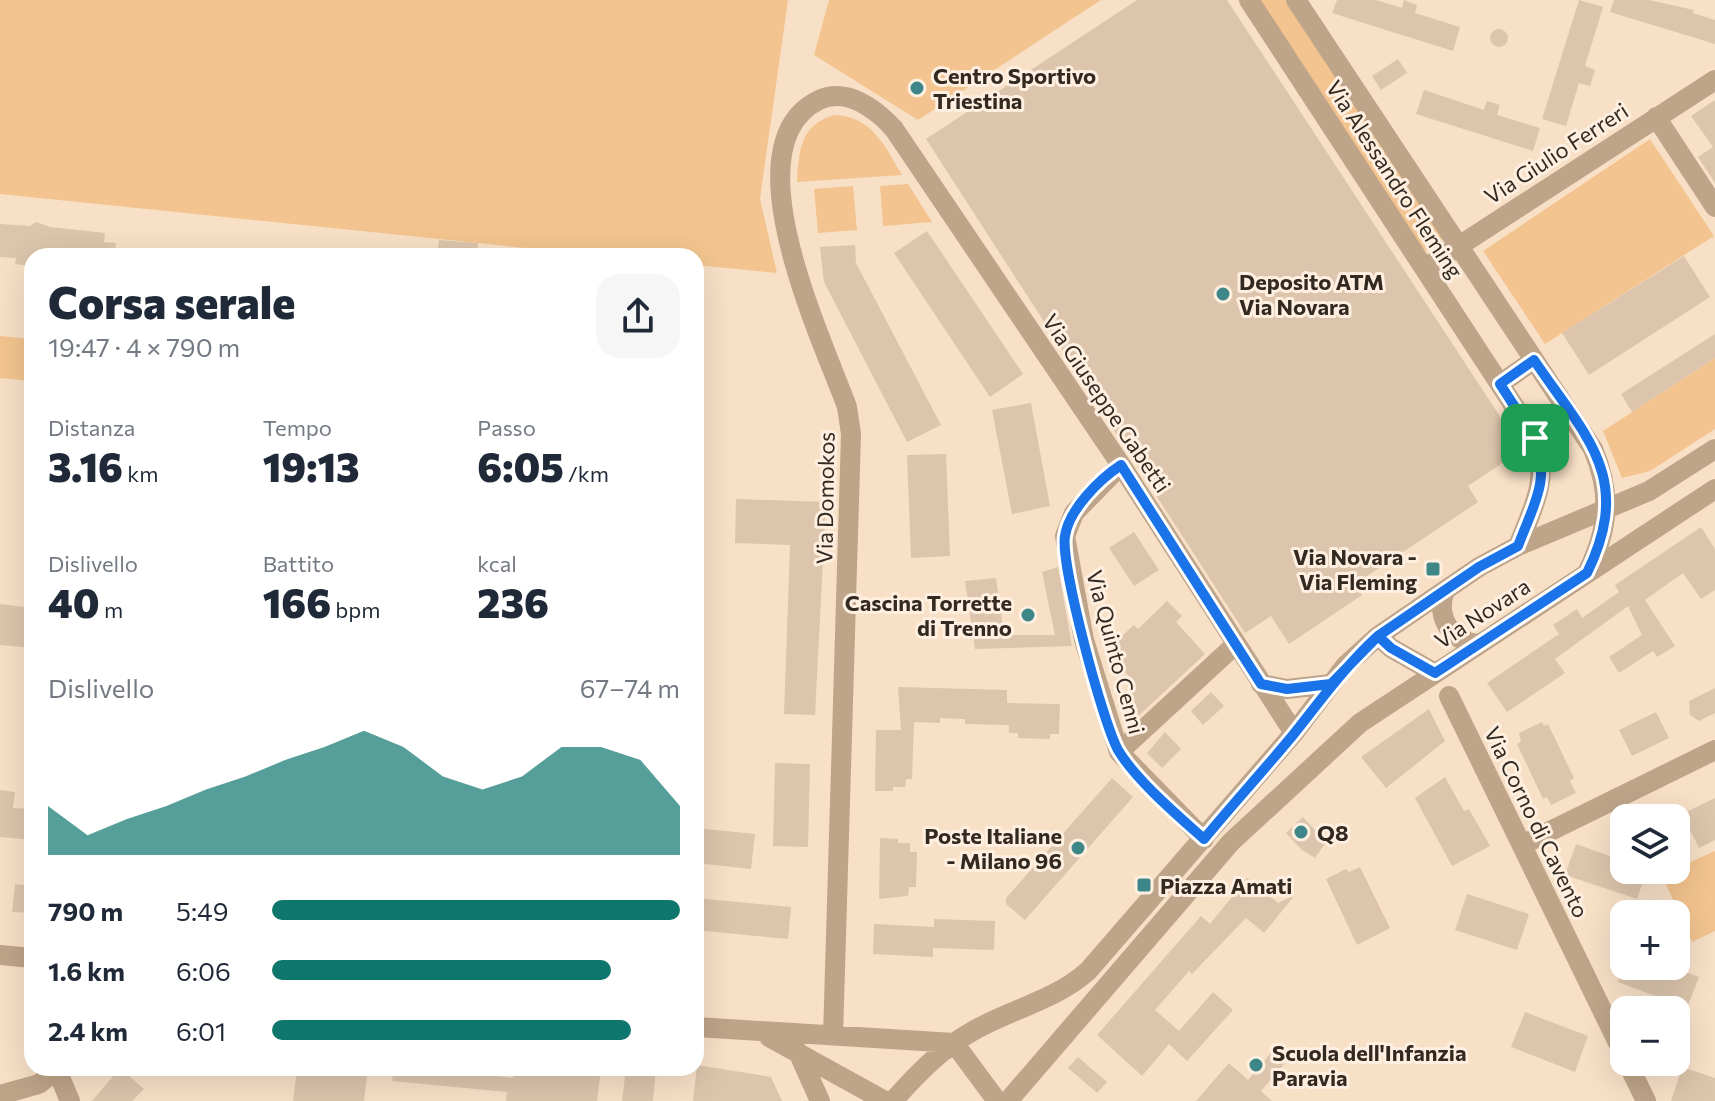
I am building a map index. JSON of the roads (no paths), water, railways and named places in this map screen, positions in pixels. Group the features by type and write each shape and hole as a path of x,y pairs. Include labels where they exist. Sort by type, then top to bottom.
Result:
{"street":[{"name":"Via Alessandro Fleming","path":"1249,0 1535,438 1542,457 1543,481 1518,546"},
{"name":"Via Alessandro Fleming","path":"1296,0 1593,449 1605,483 1608,508"},
{"name":"Via Giulio Ferreri","path":"1425,268 1715,80"},
{"name":"Via Domokos","path":"833,1036 851,434 847,407 789,244 781,205 780,173 789,127 797,115 826,97 849,98 873,110 894,129 910,150"},
{"path":"1656,117 1715,207"},
{"name":"Via Giuseppe Gabetti","path":"910,150 1121,465 1294,733"},
{"path":"1500,384 1534,360"},
{"name":"Via Novara","path":"893,1101 954,1043 973,1031 1057,993 1098,961 1294,733 1331,684 1378,636 1518,546 1649,491 1715,449"},
{"name":"Via Quinto Cenni","path":"1121,465 1074,513 1064,546 1084,640 1119,752 1204,839"},
{"name":"Via Novara","path":"1008,1101 1212,864 1258,815 1360,723 1715,489"},
{"path":"1587,573 1600,547 1608,508"},
{"path":"1445,591 1442,613 1448,628 1461,640 1478,644"},
{"path":"1378,636 1391,648 1435,673"},
{"path":"1119,752 1235,645"},
{"path":"1261,684 1287,689 1331,684"},
{"name":"Via Corno di Cavento","path":"1449,696 1610,1026"},
{"path":"1522,845 1715,750"},
{"path":"0,955 24,957"},
{"path":"704,1028 762,1034 954,1043 997,1101"},
{"path":"762,1034 885,1101"},
{"path":"798,1052 820,1101"},
{"path":"6,1097 39,1084 49,1076"},
{"path":"61,1076 70,1101"},
{"path":"1634,1076 1646,1101"}],"place":[{"name":"Centro Sportivo Triestina","path":"917,88"},
{"name":"Deposito ATM Via Novara","path":"1223,294"},
{"name":"Via Novara - Via Fleming","path":"1433,569"},
{"name":"Cascina Torrette di Trenno","path":"1028,615"},
{"name":"Q8","path":"1301,832"},
{"name":"Poste Italiane - Milano 96","path":"1078,848"},
{"name":"Piazza Amati","path":"1144,885"},
{"name":"Scuola dell'Infanzia Paravia","path":"1256,1065"}]}
